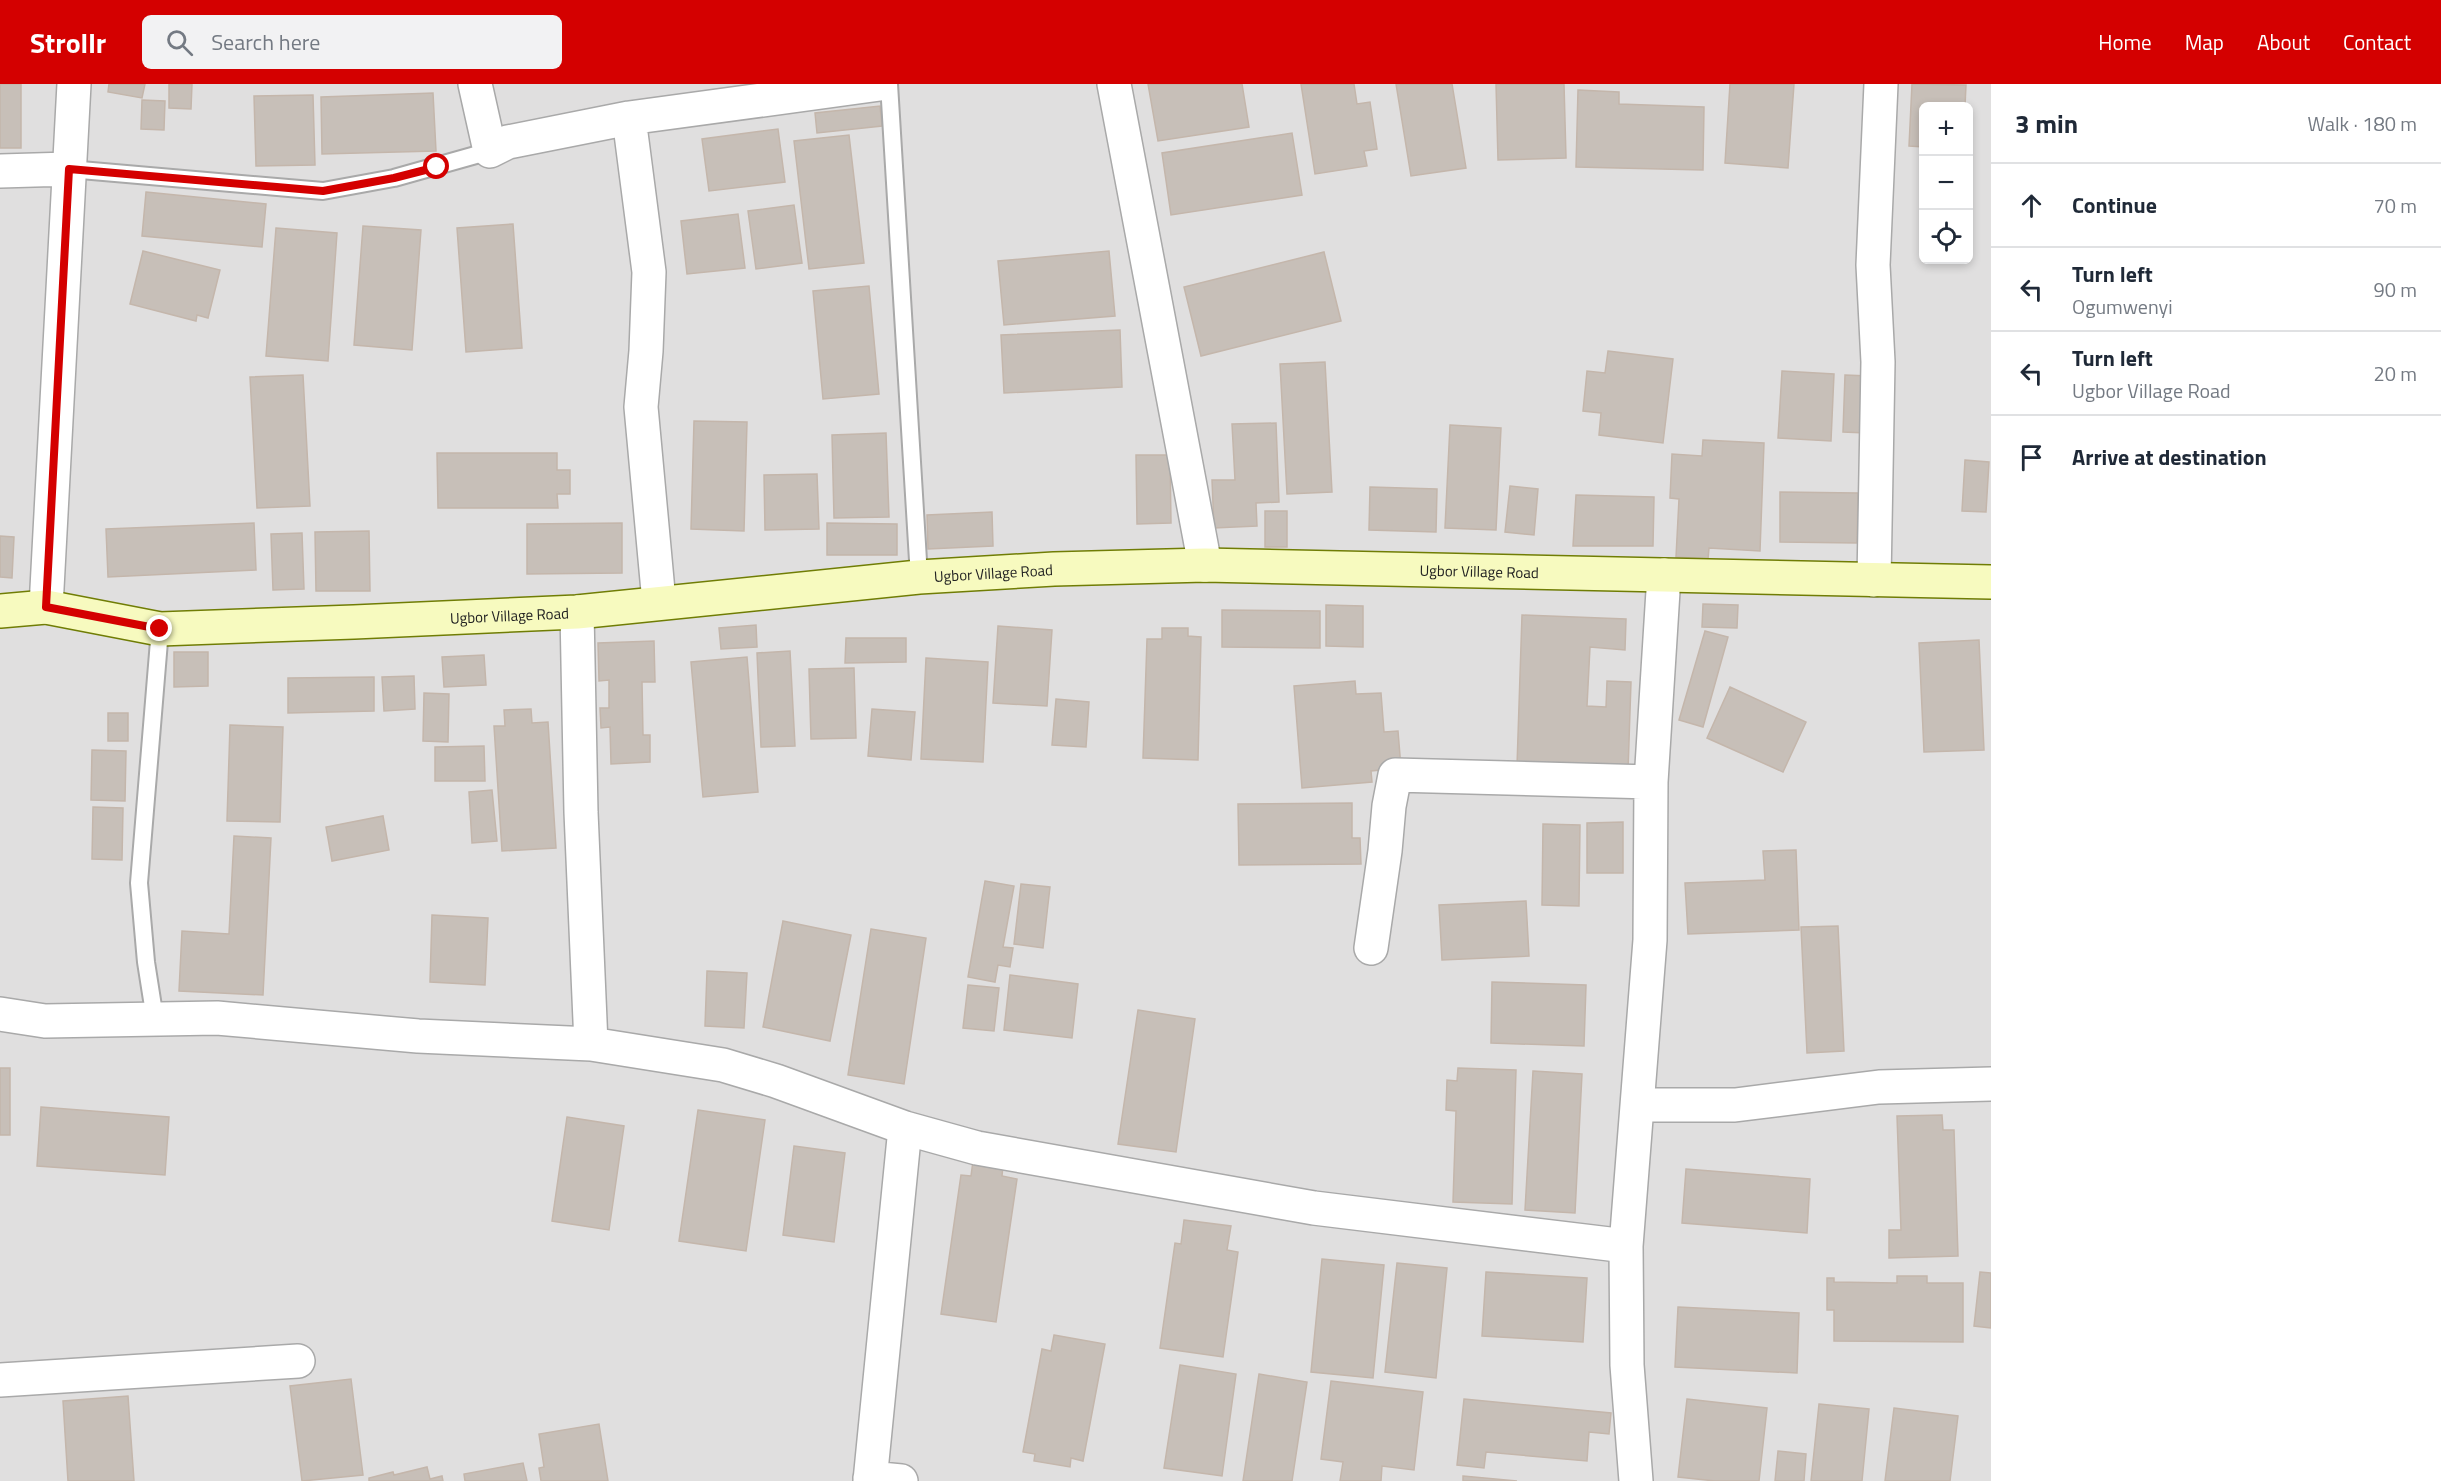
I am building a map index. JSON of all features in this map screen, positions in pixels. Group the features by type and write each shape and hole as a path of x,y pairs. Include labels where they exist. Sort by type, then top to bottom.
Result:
{"street":[{"path":"46,607 74,84"},
{"path":"475,84 490,151 508,142 629,118 880,84"},
{"path":"1114,84 1205,565"},
{"path":"1874,580 1878,362 1873,265 1881,84"},
{"path":"629,118 648,272 646,351 640,407 659,602"},
{"path":"0,171 69,169"},
{"name":"Ugbor Village Road","path":"0,611 46,607 160,629 577,612 919,577 1054,568 1205,565 1991,582"},
{"path":"1636,1481 1627,1365 1626,1246 1650,940 1651,782 1664,575"},
{"path":"577,612 581,812 591,1044"},
{"path":"1371,948 1395,775 1651,782"},
{"path":"0,1014 45,1021 217,1018 418,1036 591,1044 723,1065 776,1081 905,1128 977,1148 1314,1208 1626,1246"},
{"path":"1638,1105 1735,1105 1879,1087 1991,1084"},
{"path":"880,1480 905,1128"},
{"path":"0,1380 298,1361"}],"lane":[{"path":"889,84 919,577"},
{"path":"69,169 323,191 394,178 490,151"},
{"path":"155,1020 139,883 160,629"}],"shaded area":[{"path":"0,84 1991,84 1991,1481 0,1481"}],"building":[{"path":"0,84 21,84 21,148 0,148"},
{"path":"109,84 145,84 142,98 108,92"},
{"path":"169,84 192,84 191,109 169,108"},
{"path":"1148,84 1242,84 1249,127 1158,141"},
{"path":"1301,84 1354,84 1357,104 1370,102 1377,149 1364,151 1367,166 1315,174"},
{"path":"1396,84 1452,84 1466,168 1411,176"},
{"path":"1496,84 1564,84 1566,158 1498,160"},
{"path":"1730,84 1794,84 1788,168 1725,163"},
{"path":"1912,84 1966,85 1965,102 1919,102 1919,147 1909,146"},
{"path":"1578,90 1619,92 1619,104 1704,107 1703,170 1576,167"},
{"path":"433,93 436,151 322,154 321,97"},
{"path":"313,95 315,165 256,166 254,96"},
{"path":"142,100 165,101 164,130 141,129"},
{"path":"880,106 882,126 817,133 815,113"},
{"path":"778,129 785,182 709,191 702,139"},
{"path":"1292,133 1302,195 1171,215 1162,153"},
{"path":"849,135 864,263 809,269 794,141"},
{"path":"146,192 266,204 262,247 142,236"},
{"path":"794,205 802,263 756,269 748,211"},
{"path":"738,214 745,268 687,274 681,221"},
{"path":"513,224 522,348 466,352 457,228"},
{"path":"363,226 421,230 412,350 354,345"},
{"path":"276,228 337,233 328,361 266,356"},
{"path":"143,251 220,270 208,318 197,315 196,321 130,304"},
{"path":"1109,251 1115,316 1004,325 998,261"},
{"path":"1324,252 1341,321 1201,356 1184,287"},
{"path":"869,286 879,394 823,399 813,291"},
{"path":"1120,330 1122,387 1004,393 1001,335"},
{"path":"1608,351 1673,359 1663,443 1599,435 1601,413 1583,411 1587,371 1605,373"},
{"path":"1325,362 1332,492 1287,494 1280,364"},
{"path":"1782,371 1834,374 1831,441 1778,438"},
{"path":"303,375 310,506 257,508 250,377"},
{"path":"1845,375 1869,376 1866,433 1843,432"},
{"path":"694,421 747,422 744,531 691,529"},
{"path":"1276,423 1279,502 1256,503 1257,526 1214,528 1212,480 1235,480 1232,424"},
{"path":"1450,425 1501,428 1496,530 1445,528"},
{"path":"886,433 889,517 834,518 832,435"},
{"path":"1703,440 1764,443 1760,551 1709,548 1708,559 1676,557 1679,499 1670,498 1672,454 1702,456"},
{"path":"437,453 557,453 557,470 570,470 570,494 557,494 558,508 438,508"},
{"path":"1136,455 1170,455 1171,523 1137,524"},
{"path":"1965,460 1989,462 1986,512 1962,511"},
{"path":"817,474 819,529 765,530 764,475"},
{"path":"1510,486 1538,489 1534,535 1505,532"},
{"path":"1370,487 1437,489 1436,532 1369,530"},
{"path":"1780,492 1858,493 1857,543 1780,542"},
{"path":"1576,495 1654,497 1653,546 1573,546"},
{"path":"1265,511 1287,511 1287,547 1265,547"},
{"path":"992,512 993,546 928,549 927,515"},
{"path":"254,523 256,570 108,577 106,529"},
{"path":"622,523 622,573 527,574 527,524"},
{"path":"827,523 897,524 897,555 827,555"},
{"path":"369,531 370,591 316,591 315,532"},
{"path":"302,533 304,589 273,590 271,534"},
{"path":"0,536 14,537 12,578 0,577"},
{"path":"1703,604 1738,605 1737,628 1702,627"},
{"path":"1326,605 1363,606 1363,647 1326,646"},
{"path":"1222,610 1320,611 1320,648 1222,647"},
{"path":"1522,615 1626,619 1625,650 1590,647 1587,706 1606,707 1607,681 1631,682 1628,771 1517,766"},
{"path":"756,625 757,647 721,649 719,628"},
{"path":"998,626 1052,630 1047,706 993,703"},
{"path":"1162,628 1188,628 1188,636 1201,637 1198,760 1143,758 1147,639 1162,639"},
{"path":"1705,631 1728,637 1703,727 1679,720"},
{"path":"846,638 906,638 906,662 845,663"},
{"path":"1979,640 1984,750 1924,752 1919,643"},
{"path":"654,641 655,682 642,682 643,735 650,735 650,762 611,764 610,727 601,728 600,708 609,708 609,680 599,681 598,643"},
{"path":"790,651 795,746 761,747 757,653"},
{"path":"174,652 208,652 208,686 174,687"},
{"path":"484,655 486,685 444,687 442,657"},
{"path":"747,657 758,792 703,797 691,662"},
{"path":"926,658 988,662 983,762 921,759"},
{"path":"854,668 856,738 811,739 809,669"},
{"path":"414,676 415,709 384,711 382,677"},
{"path":"374,677 374,711 288,713 288,678"},
{"path":"1355,681 1356,694 1381,693 1384,732 1398,731 1401,768 1371,771 1372,782 1302,788 1294,686"},
{"path":"1730,687 1806,722 1783,772 1707,738"},
{"path":"424,693 449,694 448,742 423,741"},
{"path":"1056,699 1089,702 1086,747 1052,745"},
{"path":"531,709 532,723 548,722 556,848 502,851 494,726 505,726 504,710"},
{"path":"872,709 915,712 911,760 868,756"},
{"path":"108,713 128,713 128,741 108,741"},
{"path":"230,725 283,727 280,822 227,821"},
{"path":"484,746 485,781 435,781 435,747"},
{"path":"92,750 126,751 125,801 91,800"},
{"path":"492,790 497,841 472,843 469,792"},
{"path":"1352,803 1352,838 1360,838 1361,864 1239,865 1238,804"},
{"path":"93,807 123,808 122,860 92,859"},
{"path":"383,816 389,850 332,861 326,827"},
{"path":"1623,822 1623,873 1587,873 1587,823"},
{"path":"1543,824 1580,825 1579,906 1542,905"},
{"path":"234,836 271,838 263,995 179,991 182,931 229,934"},
{"path":"1796,850 1799,930 1688,934 1685,883 1765,880 1763,851"},
{"path":"985,881 1014,886 1003,947 1013,948 1010,967 998,965 995,982 968,977"},
{"path":"1021,884 1050,887 1043,948 1014,944"},
{"path":"1526,901 1529,956 1442,960 1439,905"},
{"path":"432,915 488,918 485,985 430,982"},
{"path":"783,921 851,935 830,1041 763,1027"},
{"path":"1838,926 1844,1051 1807,1053 1801,927"},
{"path":"871,929 926,938 904,1084 848,1075"},
{"path":"707,971 747,973 744,1028 705,1026"},
{"path":"1010,975 1078,984 1072,1038 1004,1030"},
{"path":"1492,982 1586,985 1584,1046 1491,1043"},
{"path":"968,985 999,988 994,1031 963,1028"},
{"path":"1138,1010 1195,1019 1176,1152 1118,1144"},
{"path":"0,1068 10,1068 10,1135 0,1135"},
{"path":"1458,1068 1516,1070 1512,1204 1453,1202 1456,1111 1446,1110 1447,1080 1457,1081"},
{"path":"1533,1071 1582,1074 1575,1213 1525,1210"},
{"path":"41,1107 169,1117 165,1175 37,1166"},
{"path":"698,1110 765,1120 746,1251 679,1241"},
{"path":"1942,1115 1943,1130 1954,1130 1958,1256 1889,1258 1889,1230 1901,1230 1897,1116"},
{"path":"567,1117 624,1126 609,1230 552,1221"},
{"path":"794,1146 845,1153 834,1242 783,1235"},
{"path":"973,1161 1003,1166 1002,1176 1017,1179 996,1322 941,1314 961,1175 971,1176"},
{"path":"1686,1169 1810,1179 1807,1233 1682,1223"},
{"path":"1184,1220 1231,1226 1227,1250 1238,1252 1223,1357 1160,1348 1175,1243 1181,1244"},
{"path":"1322,1259 1384,1265 1373,1378 1311,1372"},
{"path":"1397,1263 1447,1268 1436,1378 1385,1372"},
{"path":"1486,1272 1587,1278 1583,1342 1482,1336"},
{"path":"1980,1272 1991,1273 1991,1328 1974,1326"},
{"path":"1897,1276 1927,1276 1927,1283 1963,1283 1963,1342 1834,1341 1834,1310 1827,1310 1827,1278 1834,1278 1834,1282 1897,1283"},
{"path":"1678,1307 1799,1313 1797,1373 1675,1367"},
{"path":"1054,1335 1105,1344 1083,1461 1071,1458 1070,1467 1034,1461 1035,1454 1023,1452 1042,1349 1051,1351"},
{"path":"1180,1365 1236,1374 1222,1476 1164,1468"},
{"path":"1259,1374 1307,1382 1292,1481 1243,1481"},
{"path":"351,1379 363,1475 302,1481 290,1386"},
{"path":"1331,1381 1423,1392 1414,1470 1382,1466 1381,1481 1340,1481 1343,1462 1321,1459"},
{"path":"128,1396 134,1481 68,1481 63,1401"},
{"path":"1464,1399 1611,1413 1609,1434 1589,1432 1587,1461 1486,1452 1484,1468 1457,1465"},
{"path":"1687,1399 1767,1408 1759,1481 1715,1481 1678,1477"},
{"path":"1819,1404 1869,1409 1862,1481 1811,1481"},
{"path":"1894,1408 1958,1416 1950,1481 1885,1481"},
{"path":"599,1424 608,1481 541,1481 539,1468 544,1467 539,1434"},
{"path":"1778,1451 1806,1454 1804,1481 1775,1481"},
{"path":"523,1463 527,1481 465,1481 464,1474"},
{"path":"427,1467 430,1479 442,1476 443,1481 369,1481 369,1478 393,1472 394,1475"},
{"path":"1463,1476 1517,1481 1463,1481"}],"route":[{"path":"160,629 46,607 69,169 323,191 394,178 437,167"}]}
